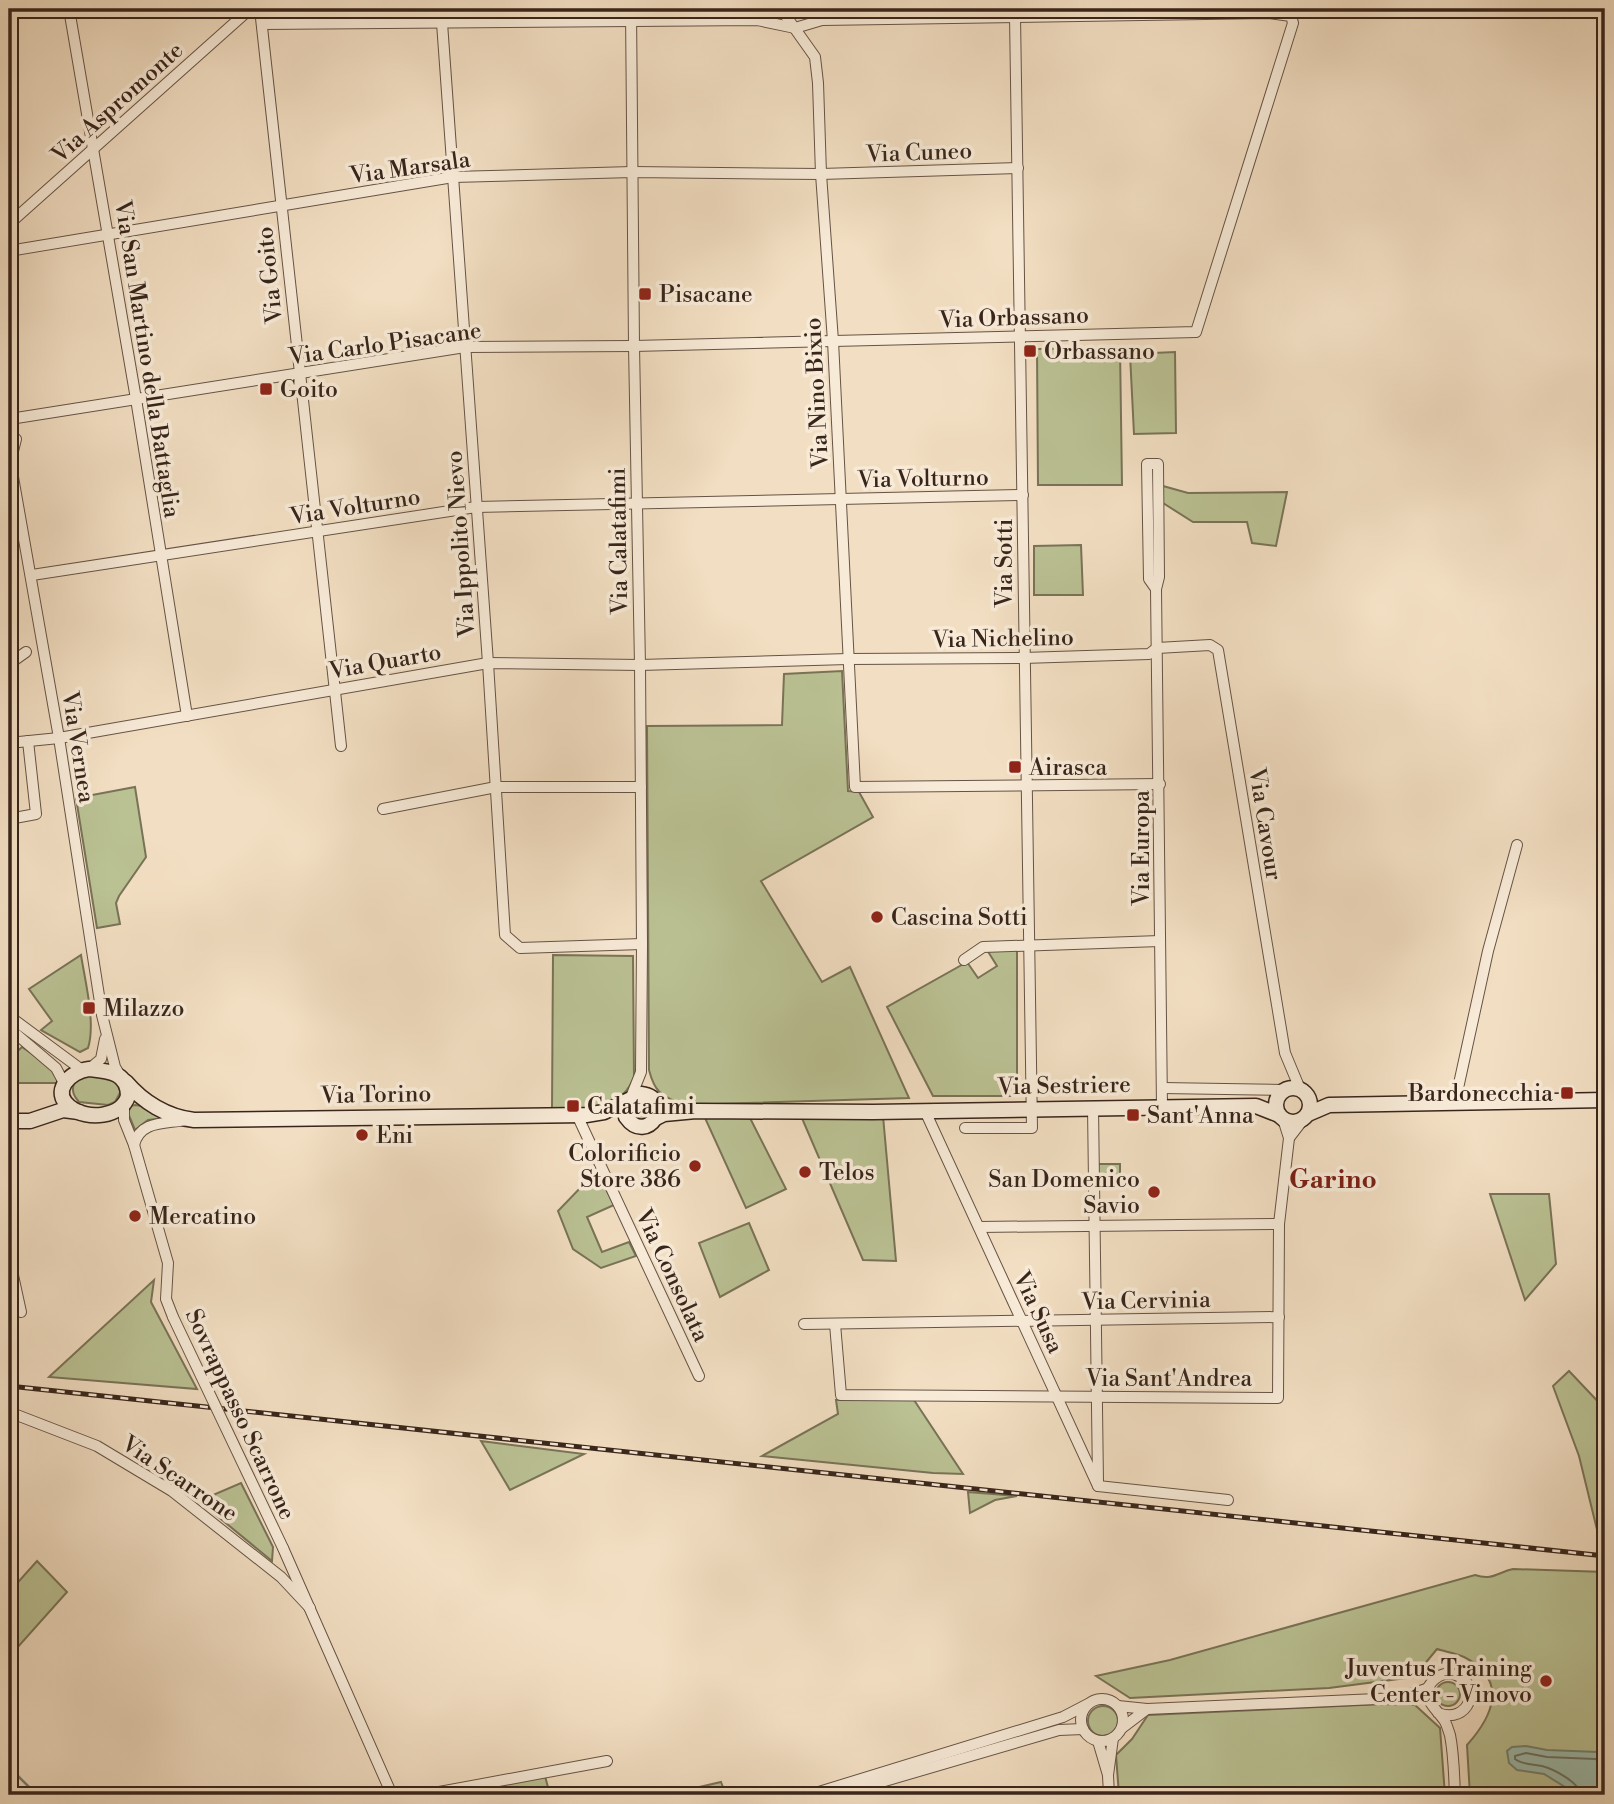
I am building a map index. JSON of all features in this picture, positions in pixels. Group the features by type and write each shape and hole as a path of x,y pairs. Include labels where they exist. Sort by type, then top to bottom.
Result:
{"main road":[{"path":"45,1115 69,1075 85,1069 111,1072 124,1079 151,1105"},
{"path":"9,1121 30,1121 63,1110 114,1113 125,1104 129,1091 124,1079"},
{"path":"63,1088 67,1105 79,1112"},
{"path":"1256,1106 1292,1091 1329,1105 1605,1100"},
{"path":"1292,1091 1310,1106 1307,1115"},
{"path":"1281,1117 1276,1107 1292,1091"},
{"name":"Via Torino","path":"604,1112 641,1094 685,1111"},
{"path":"629,1099 625,1111 629,1121"},
{"path":"653,1099 657,1107 656,1118"},
{"path":"125,1104 151,1105"},
{"name":"Via Torino","path":"151,1105 188,1119 577,1115 604,1112 619,1115 644,1127 664,1114 685,1111 873,1112"},
{"path":"1256,1106 1292,1122 1329,1105"},
{"name":"Via Sestriere","path":"873,1112 1256,1106"}],"street":[{"name":"Via San Martino della Battaglia","path":"69,9 109,234 187,716"},
{"name":"Via Aspromonte","path":"9,224 250,9"},
{"name":"Via Goito","path":"260,9 341,746"},
{"name":"Via Ippolito Nievo","path":"441,9 505,935 520,948 642,944"},
{"name":"Via Calatafimi","path":"629,1099 641,1072 642,944 631,9"},
{"name":"Via Nino Bixio","path":"780,9 815,57 818,82 856,787 1027,785"},
{"name":"Via Orbassano","path":"833,341 1196,332 1293,23 1291,16 1255,13 1015,16"},
{"path":"262,24 757,20 795,29 822,20 1015,16"},
{"name":"Via Sotti","path":"1015,16 1031,1109"},
{"name":"Via Cuneo","path":"821,174 1018,168"},
{"name":"Via Marsala","path":"9,251 453,177 632,172 821,174"},
{"name":"Via Carlo Pisacane","path":"9,419 465,347 833,341"},
{"path":"9,419 18,428 30,416"},
{"name":"Via Vernea","path":"18,428 12,442 10,462 32,575 106,1035 115,1067 124,1079"},
{"name":"Via Europa","path":"1156,589 1149,579 1146,464 1157,464 1162,1107"},
{"name":"Via Volturno","path":"32,575 476,507 1023,495"},
{"name":"Via Cavour","path":"1157,648 1210,645 1218,650 1292,1091"},
{"name":"Via Nichelino","path":"848,659 1149,654 1157,648"},
{"path":"9,664 26,652"},
{"name":"Via Quarto","path":"9,743 59,738 488,663 640,666 848,659"},
{"path":"9,819 36,814 28,741"},
{"path":"1027,785 1160,784"},
{"path":"383,809 496,787 641,787"},
{"path":"1455,1101 1488,951 1517,845"},
{"path":"964,960 983,947 1160,941"},
{"path":"9,1016 85,1069 101,1059 106,1035"},
{"path":"9,1028 56,1068 63,1088"},
{"name":"Via Calatafimi","path":"641,1072 653,1099"},
{"name":"Via Sestriere","path":"1162,1088 1292,1091"},
{"path":"125,1104 128,1133"},
{"path":"1093,1107 1098,1486 1228,1500"},
{"path":"965,1128 1032,1128 1031,1109"},
{"name":"Via Susa","path":"925,1111 1098,1486"},
{"path":"106,1114 128,1133"},
{"name":"Via Consolata","path":"577,1115 699,1376"},
{"path":"1289,1138 1307,1115"},
{"path":"1281,1117 1289,1138"},
{"path":"134,1145 139,1134 150,1125 188,1119"},
{"name":"Sovrappasso Scarrone","path":"128,1133 134,1145 167,1263 166,1299 284,1551"},
{"name":"Via Sant'Andrea","path":"835,1324 841,1395 1278,1398 1279,1224 1289,1138"},
{"path":"979,1227 1279,1224"},
{"path":"9,1257 21,1312"},
{"name":"Via Cervinia","path":"804,1324 1279,1317"},
{"name":"Via Scarrone","path":"9,1412 97,1446 172,1491 269,1566 310,1608"},
{"path":"269,1566 276,1563 284,1551"},
{"name":"Via Scarrone","path":"284,1551 392,1795"},
{"path":"809,1795 1063,1717 1094,1701 1107,1699 1118,1706 1147,1709 1399,1698 1423,1703 1435,1711 1445,1716 1459,1714 1470,1698 1467,1684 1457,1675 1443,1674 1437,1677 1429,1688 1428,1695 1435,1711 1446,1722 1452,1748 1455,1795"},
{"path":"1399,1698 1429,1688"},
{"path":"1088,1704 1082,1715 1083,1728 1092,1739 1098,1741 1113,1738"},
{"path":"1118,1706 1123,1718 1122,1728"},
{"path":"1109,1795 1108,1775 1113,1738 1147,1709"},
{"path":"1452,1748 1459,1714"},
{"path":"837,1795 1059,1730 1083,1728"},
{"path":"1098,1741 1108,1775"},
{"path":"423,1795 607,1761"}],"green space":[{"path":"1120,348 1122,485 1038,485 1037,349"},
{"path":"1175,352 1176,433 1134,434 1130,354"},
{"path":"1163,486 1188,493 1287,492 1276,546 1252,543 1247,522 1193,522 1163,503"},
{"path":"1081,545 1083,595 1034,595 1034,546"},
{"path":"842,671 848,791 859,792 873,817 761,881 822,982 850,967 909,1098 682,1105 660,1092 649,1070 647,726 782,725 784,674"},
{"path":"135,787 146,857 116,903 120,924 97,928 76,798"},
{"path":"987,950 1017,950 1017,1096 933,1096 887,1007 967,962 978,978 997,966"},
{"path":"81,955 91,1027 88,1048 80,1052 41,1030 52,1021 29,989"},
{"path":"553,955 633,956 634,1077 620,1097 600,1106 552,1110"},
{"path":"22,1047 50,1066 59,1083 9,1083 9,1059"},
{"path":"84,1073 116,1079 121,1091 115,1102 108,1105 79,1102 73,1086"},
{"path":"635,1101 650,1101 653,1113 645,1120 638,1118 632,1112"},
{"path":"135,1105 165,1118 148,1120 135,1130 128,1113 131,1106"},
{"path":"749,1116 786,1189 746,1208 705,1118"},
{"path":"801,1116 883,1116 896,1261 863,1260"},
{"path":"1096,1164 1120,1164 1120,1177 1097,1178"},
{"path":"600,1177 614,1205 587,1217 602,1252 629,1242 636,1256 601,1268 573,1249 558,1211 582,1186"},
{"path":"1490,1194 1549,1194 1556,1264 1525,1300"},
{"path":"749,1223 769,1270 720,1297 699,1243"},
{"path":"154,1280 151,1302 197,1389 49,1377"},
{"path":"1569,1371 1605,1409 1605,1546 1601,1546 1579,1456 1553,1386"},
{"path":"836,1400 914,1400 963,1474 762,1456 838,1414"},
{"path":"481,1441 584,1454 510,1490"},
{"path":"241,1483 273,1547 272,1561 199,1501"},
{"path":"968,1492 1017,1496 995,1500 970,1513"},
{"path":"37,1561 67,1592 9,1657 9,1587 12,1589"},
{"name":"Juventus Training Center - Vinovo","path":"1513,1569 1605,1572 1605,1795 1470,1795 1467,1745 1484,1722 1492,1699 1492,1687 1478,1666 1461,1656 1437,1649 1414,1677 1329,1688 1130,1698 1096,1676 1170,1660 1475,1575 1491,1577"},
{"path":"1448,1682 1459,1689 1460,1694 1453,1705 1448,1706 1437,1699 1436,1694 1443,1683"},
{"path":"1382,1704 1415,1705 1440,1728 1445,1795 1119,1795 1116,1755 1132,1739 1148,1715"},
{"path":"1103,1706 1114,1710 1118,1721 1114,1732 1103,1736 1092,1732 1088,1721 1092,1710"},
{"path":"545,1776 550,1795 456,1795"},
{"path":"721,1782 726,1795 665,1795"}],"water":[{"path":"1526,1746 1547,1750 1598,1752 1605,1758 1605,1795 1578,1795 1544,1774 1517,1770 1509,1763 1507,1751 1512,1747"}],"waterway":[{"path":"9,1767 37,1795"}],"railway":[{"path":"9,1386 1605,1556"}],"place":[{"name":"Pisacane","path":"645,294"},
{"name":"Orbassano","path":"1030,351"},
{"name":"Goito","path":"266,389"},
{"name":"Airasca","path":"1015,767"},
{"name":"Cascina Sotti","path":"877,917"},
{"name":"Milazzo","path":"89,1008"},
{"name":"Bardonecchia","path":"1567,1093"},
{"name":"Calatafimi","path":"573,1106"},
{"name":"Sant'Anna","path":"1133,1115"},
{"name":"Eni","path":"362,1135"},
{"name":"Colorificio Store 386","path":"695,1166"},
{"name":"Telos","path":"805,1172"},
{"name":"San Domenico Savio","path":"1154,1192"},
{"name":"Mercatino","path":"135,1216"},
{"name":"Juventus Training Center - Vinovo","path":"1546,1681"}],"district":[{"name":"Garino","path":"1333,1179"}]}
